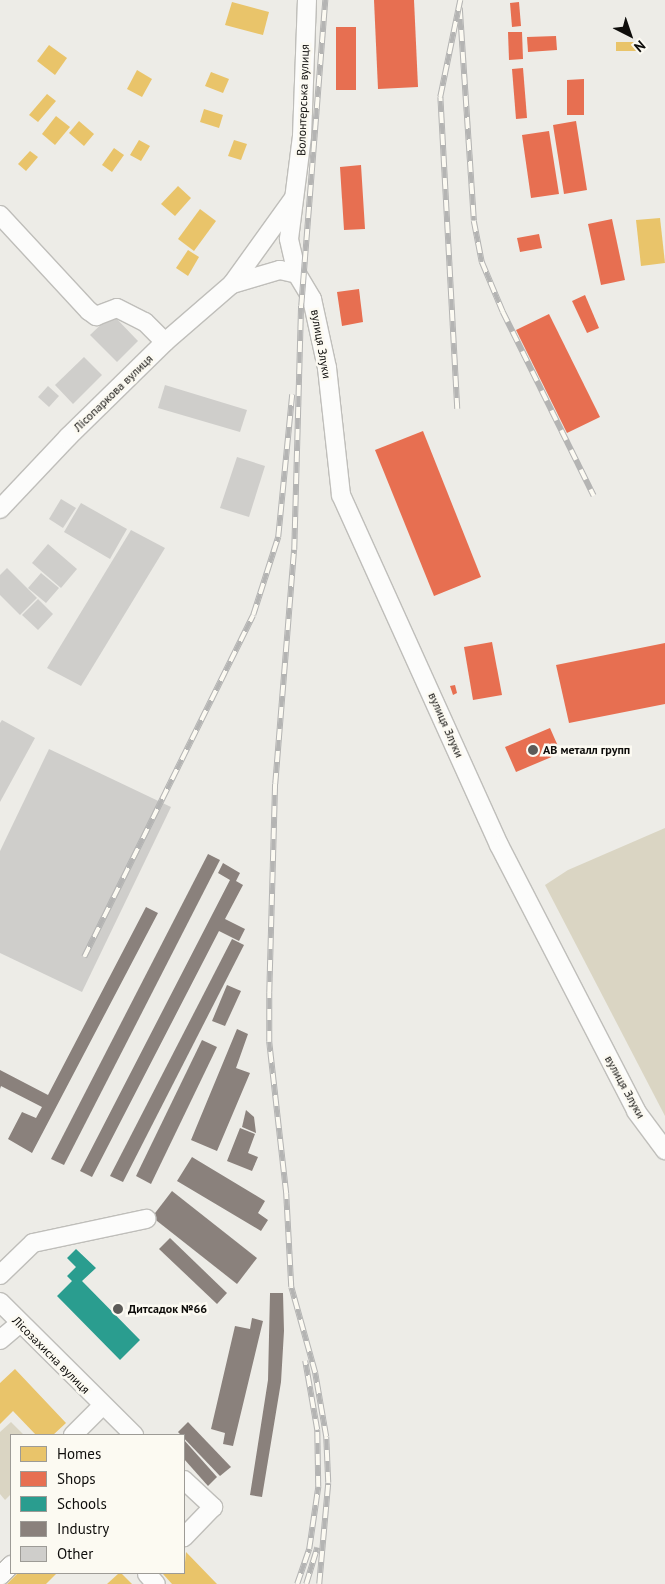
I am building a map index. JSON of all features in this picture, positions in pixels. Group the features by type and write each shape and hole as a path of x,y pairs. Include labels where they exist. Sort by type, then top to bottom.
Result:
{"street":[{"name":"Волонтерська вулиця","path":"289,239 302,136 306,0"},
{"name":"Волонтерська вулиця","path":"266,238 293,199"},
{"path":"0,215 89,311 96,316 117,308 145,322 165,342"},
{"name":"Лісопаркова вулиця","path":"0,509 62,443 165,342 232,284 266,238"},
{"name":"вулиця Злуки","path":"289,239 297,274 312,299 319,327 341,494 499,845 636,1111 665,1150"},
{"name":"Лісопаркова вулиця","path":"232,284 263,273 280,270 297,274"},
{"path":"0,1275 33,1244 146,1219"},
{"name":"Лісозахисна вулиця","path":"0,1302 19,1324 133,1434"},
{"path":"0,1340 19,1324"},
{"path":"74,1434 102,1406"},
{"path":"185,1481 213,1507 185,1536"},
{"path":"0,1576 10,1566"}],"shaded area":[{"path":"665,828 665,1116 545,885 568,870"},
{"path":"11,1422 23,1434 10,1434 10,1495 5,1500 0,1494 0,1432"}],"building: Homes":[{"path":"232,2 269,12 263,35 225,25"},
{"path":"616,42 639,42 639,51 616,51"},
{"path":"49,45 67,58 55,75 37,61"},
{"path":"137,70 152,79 142,97 127,89"},
{"path":"211,72 229,79 223,93 205,86"},
{"path":"47,94 56,101 38,122 29,115"},
{"path":"204,109 223,115 219,128 200,122"},
{"path":"56,116 70,127 55,145 42,134"},
{"path":"79,121 94,134 84,146 69,133"},
{"path":"139,140 150,146 141,161 130,155"},
{"path":"234,140 247,144 241,160 228,156"},
{"path":"114,148 124,155 112,172 102,165"},
{"path":"30,151 38,157 26,171 18,164"},
{"path":"178,186 191,198 175,216 161,204"},
{"path":"200,209 216,221 194,251 178,239"},
{"path":"660,218 665,263 641,266 636,220"},
{"path":"188,250 199,257 188,276 176,268"},
{"path":"15,1369 66,1423 54,1434 35,1434 13,1411 0,1424 0,1383"},
{"path":"186,1552 217,1584 172,1584 163,1574 185,1574"},
{"path":"17,1574 56,1574 46,1584 7,1584"},
{"path":"118,1574 122,1574 132,1584 107,1584"}],"building: Shops":[{"path":"374,0 414,0 418,87 378,89"},
{"path":"519,2 521,26 512,27 510,3"},
{"path":"336,27 356,27 356,90 336,90"},
{"path":"508,32 522,32 523,59 509,60"},
{"path":"556,36 557,50 528,52 527,37"},
{"path":"523,68 527,118 516,119 512,69"},
{"path":"584,79 584,115 567,115 567,80"},
{"path":"576,121 587,190 564,194 553,125"},
{"path":"549,131 559,194 531,198 522,135"},
{"path":"361,165 365,229 344,230 340,167"},
{"path":"612,219 625,280 601,285 588,224"},
{"path":"539,234 542,248 520,252 517,238"},
{"path":"359,289 363,322 342,326 337,292"},
{"path":"585,295 599,328 587,333 572,301"},
{"path":"549,314 600,417 567,433 516,330"},
{"path":"423,431 481,577 434,596 375,450"},
{"path":"492,642 502,695 473,700 464,647"},
{"path":"665,643 665,704 569,723 556,665"},
{"path":"455,685 457,693 453,695 450,686"},
{"name":"АВ металл групп","path":"550,728 561,753 516,772 505,747"}],"building: Schools":[{"path":"76,1249 96,1268 82,1281 140,1340 120,1360 57,1296 72,1281 67,1276 76,1267 67,1258"}],"building: Industry":[{"path":"208,854 220,860 64,1165 51,1159"},
{"path":"223,863 240,873 236,881 243,885 225,919 245,929 239,941 219,931 92,1177 80,1171 230,880 218,873"},
{"path":"146,907 158,913 32,1153 8,1139 22,1112 36,1118 42,1107 1,1086 0,1089 0,1070 48,1095"},
{"path":"232,939 244,945 123,1182 110,1176"},
{"path":"227,985 241,991 225,1026 212,1021"},
{"path":"237,1029 248,1034 236,1068 250,1073 217,1151 191,1140"},
{"path":"202,1040 217,1047 151,1184 136,1176"},
{"path":"246,1110 254,1117 256,1133 242,1127"},
{"path":"240,1128 255,1134 248,1153 258,1157 252,1171 227,1161"},
{"path":"192,1157 265,1201 258,1213 268,1220 261,1231 177,1181"},
{"path":"172,1191 257,1258 237,1284 152,1217"},
{"path":"170,1238 227,1293 217,1304 159,1249"},
{"path":"270,1293 283,1293 284,1331 281,1382 262,1497 250,1495 268,1380"},
{"path":"252,1318 263,1321 233,1446 223,1444 225,1433 211,1429 235,1326 250,1329"},
{"path":"188,1422 231,1467 220,1476 185,1439 185,1434 178,1432"},
{"path":"185,1441 217,1477 208,1486 185,1460"}],"building: Other":[{"path":"112,314 138,341 117,362 90,335"},
{"path":"84,357 102,375 73,404 55,385"},
{"path":"165,385 247,410 240,432 158,408"},
{"path":"48,386 59,396 49,407 38,397"},
{"path":"237,457 265,466 249,517 220,508"},
{"path":"61,499 76,508 63,528 49,519"},
{"path":"81,503 127,529 110,559 64,532"},
{"path":"131,530 165,548 81,686 47,668"},
{"path":"48,544 77,569 61,588 32,563"},
{"path":"7,568 37,598 20,615 0,595 0,575"},
{"path":"41,573 59,588 46,603 28,588"},
{"path":"38,599 53,614 38,630 22,615"},
{"path":"2,720 35,738 0,802 0,723"},
{"path":"49,749 171,807 82,992 0,953 0,851"}],"railway":[{"path":"319,1584 328,1483 326,1437 315,1373 291,1287 286,1194 269,1042 269,993 275,784 294,550 301,306 325,0"},
{"path":"457,409 440,97 460,0"},
{"path":"460,8 474,221 482,262 503,312 594,496"},
{"path":"84,957 253,615 278,537 292,395"},
{"path":"297,1584 309,1549 318,1487 317,1430 305,1361"},
{"path":"306,1584 317,1548"}],"place":[{"name":"АВ металл групп","path":"533,750"},
{"name":"Дитсадок №66","path":"118,1309"}]}
